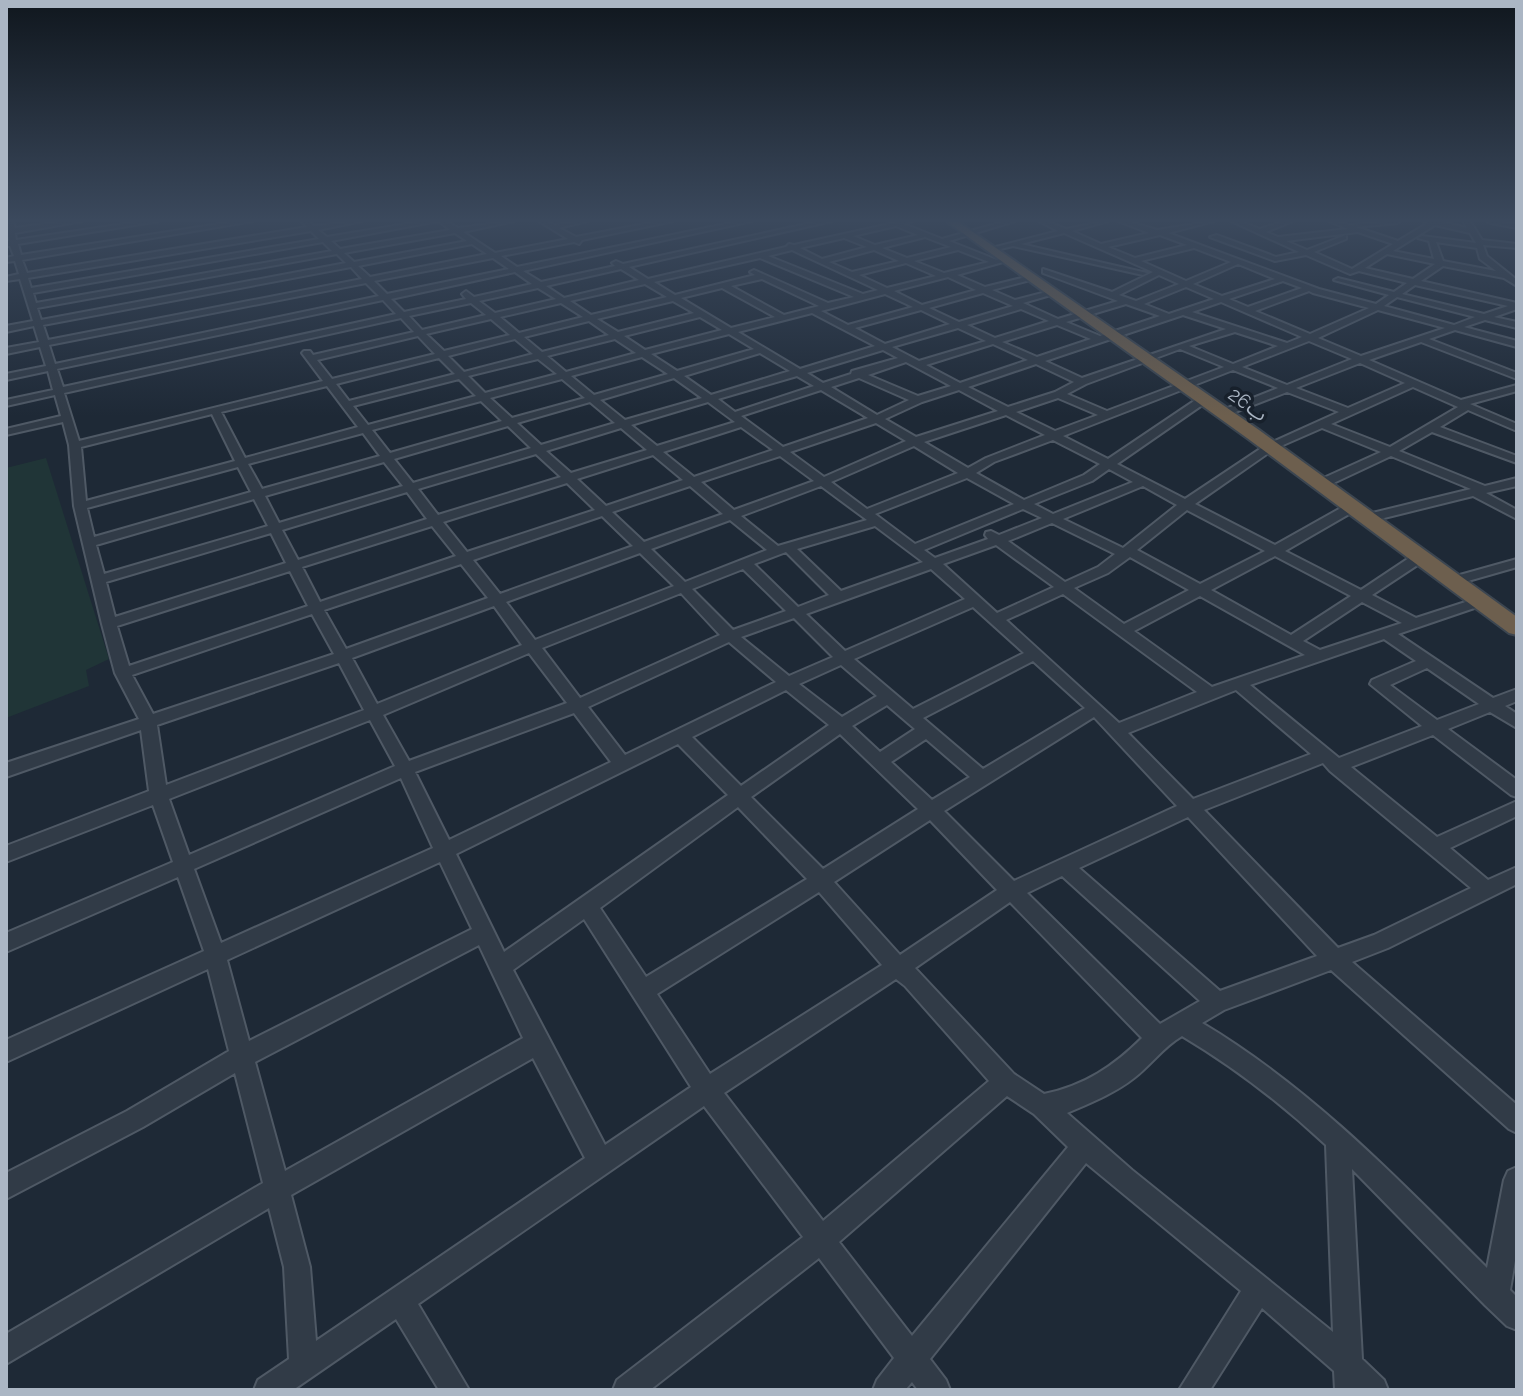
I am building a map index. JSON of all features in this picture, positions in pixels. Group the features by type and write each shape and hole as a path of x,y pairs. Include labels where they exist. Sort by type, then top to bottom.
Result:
{"highway":[{"name":"26ب","path":"1047,286 1085,313 1105,336 1147,358 1517,628"}],"street":[{"path":"15,286 32,299 91,313 235,286"},
{"path":"27,286 75,445 80,506 109,624 123,673 148,721 159,797 215,954 297,1267 303,1363"},
{"path":"6,329 32,299 59,286"},
{"path":"32,299 79,286"},
{"path":"32,299 84,297 146,286"},
{"path":"6,351 339,286"},
{"path":"371,286 730,636 840,725 930,809 1158,1038"},
{"path":"6,377 438,286"},
{"path":"457,286 693,482 838,596"},
{"path":"6,403 528,286"},
{"path":"546,286 693,386 933,563 1096,709 1334,959 1517,1121"},
{"path":"311,358 628,286"},
{"path":"653,286 1024,505 1127,552 1320,657"},
{"path":"75,445 723,286"},
{"path":"724,286 783,318"},
{"path":"785,286 827,306"},
{"path":"791,289 808,286"},
{"path":"835,286 862,297"},
{"path":"875,286 1082,382"},
{"path":"80,506 902,286"},
{"path":"976,286 1105,336"},
{"path":"847,328 994,286"},
{"path":"99,580 1084,286"},
{"path":"1085,286 1170,317"},
{"path":"1111,296 1131,286"},
{"path":"109,624 656,451 858,373 911,362 1130,303 1176,286"},
{"path":"1191,286 1462,406 1516,426"},
{"path":"123,673 877,419 918,400 1105,336 1261,286"},
{"path":"1301,286 1517,344"},
{"path":"1246,311 1322,286"},
{"path":"1364,286 1517,325"},
{"path":"6,854 159,797 683,587 873,517 990,460 1232,366 1311,339 1377,307 1406,286"},
{"path":"1432,286 1517,306"},
{"path":"124,290 132,306"},
{"path":"209,291 251,350"},
{"path":"84,297 91,313"},
{"path":"1224,413 1359,360 1517,306"},
{"path":"813,310 1416,624"},
{"path":"1184,312 1289,347"},
{"path":"345,405 701,314"},
{"path":"6,770 343,656 822,482 913,442 1059,394 1082,382 1235,329"},
{"path":"1421,339 1517,376"},
{"path":"296,340 623,765"},
{"path":"1180,346 1350,413"},
{"path":"88,543 762,350"},
{"path":"828,362 918,400"},
{"path":"996,619 1103,570 1186,504 1270,447 1413,383"},
{"path":"1321,484 1390,452 1462,406 1517,388"},
{"path":"1059,394 1109,416"},
{"path":"914,549 1088,478 1204,399"},
{"path":"215,410 316,608 405,769 537,1043 601,1163"},
{"path":"6,432 66,418"},
{"path":"1325,425 1479,491 1517,515"},
{"path":"1432,428 1517,460"},
{"path":"6,943 405,769 576,706 730,636 1055,519 1143,482"},
{"path":"1368,518 1517,482"},
{"path":"1122,631 1352,507"},
{"path":"977,524 1063,590 1210,693"},
{"path":"1292,641 1420,557"},
{"path":"745,563 886,698 981,777"},
{"path":"1454,581 1517,563"},
{"path":"6,1051 445,851 787,683 976,600"},
{"path":"1116,731 1210,693 1481,601"},
{"path":"1387,634 1517,722"},
{"path":"911,717 1035,654"},
{"path":"1427,662 1377,682 1434,730 1517,790"},
{"path":"1239,684 1488,891"},
{"path":"268,1390 303,1363 400,1301 707,1090 885,973 898,968 1011,891 1188,809 1434,730 1517,695"},
{"path":"500,967 682,839 738,795 840,725 886,698"},
{"path":"642,991 748,928 981,777 1096,709"},
{"path":"879,762 926,730"},
{"path":"682,737 820,879 898,968 913,979 1006,1082 1042,1106 1083,1147 1258,1290 1349,1377 1374,1390"},
{"path":"1434,847 1517,808"},
{"path":"1064,866 1217,1002"},
{"path":"1042,1106 1067,1101 1099,1086 1127,1069 1158,1038 1217,1002 1406,931 1515,878"},
{"path":"586,904 707,1090 936,1390"},
{"path":"6,1186 135,1119 241,1057 484,933"},
{"path":"1181,1023 1248,1064 1338,1139 1517,1316"},
{"path":"6,1350 277,1189 537,1043"},
{"path":"627,1390 820,1241 1006,1082"},
{"path":"1338,1139 1349,1377"},
{"path":"887,1390 1083,1147"},
{"path":"1495,1295 1517,1180"},
{"path":"1193,1390 1258,1290"},
{"path":"400,1301 455,1390"}],"green space":[{"path":"46,458 109,659 86,670 89,686 6,718 6,468"}]}
